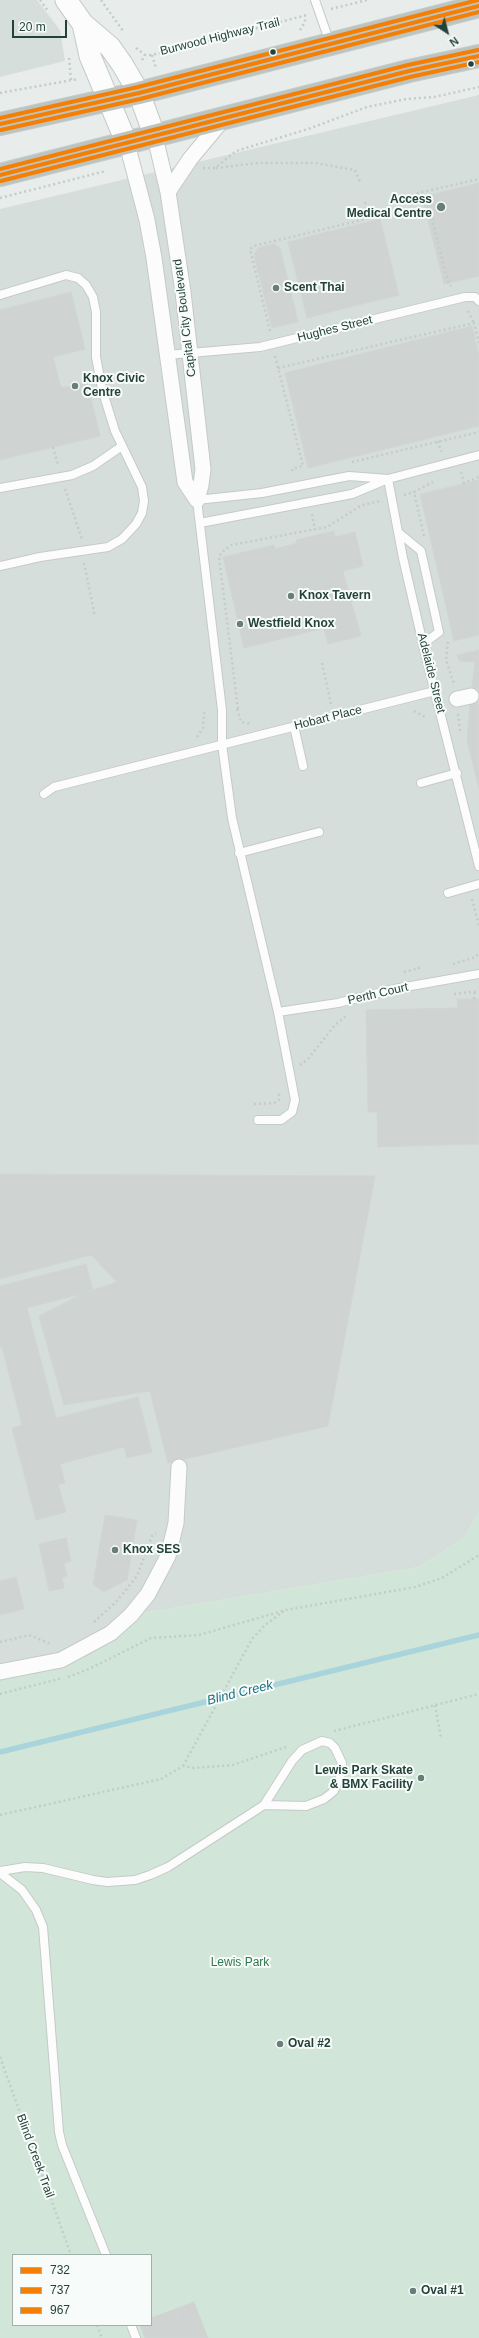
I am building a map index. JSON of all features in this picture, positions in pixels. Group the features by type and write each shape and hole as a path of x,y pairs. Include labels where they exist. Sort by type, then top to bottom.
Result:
{"highway":[{"path":"0,124 139,93 479,6"},
{"path":"0,175 155,137 225,117 479,56"}],"main road":[{"path":"66,0 83,24 110,46 139,93 155,137"},
{"path":"83,24 90,56 110,99 127,144"}],"street":[{"path":"168,192 190,159 225,117"},
{"name":"Capital City Boulevard","path":"155,137 168,192 183,292 203,469 197,500"},
{"name":"Capital City Boulevard","path":"127,144 153,250 184,482 197,500"},
{"path":"0,1672 61,1660 111,1633 131,1615 148,1594 168,1556 176,1523 179,1467"}],"lane":[{"path":"315,0 330,44"},
{"path":"0,295 66,276 78,278 86,285 93,297 96,312 98,372 108,412 122,446 138,477 143,494 142,513 130,532 115,543 101,549 57,554 0,566"},
{"name":"Hughes Street","path":"167,355 247,349 465,297 475,298 479,301"},
{"path":"0,488 72,475 92,466 122,446"},
{"path":"200,523 352,494 388,480 479,455"},
{"path":"258,1120 281,1120 292,1112 295,1100 278,1012 239,853 222,744 222,710 197,500 262,493 349,476 388,480"},
{"name":"Adelaide Street","path":"388,480 398,533 423,644 457,773 479,866"},
{"path":"398,533 421,551 439,632 423,644"},
{"name":"Hobart Place","path":"44,794 54,787 435,691"},
{"path":"294,726 303,766"},
{"path":"421,783 457,773"},
{"path":"239,853 319,832"},
{"path":"448,893 479,884"},
{"name":"Perth Court","path":"278,1012 338,1003 394,989 479,974"},
{"path":"0,1872 32,1867 93,1880 135,1880 168,1867 264,1805 292,1761 302,1750 322,1741 330,1743 335,1748 340,1755 342,1772 334,1791 324,1799 306,1806 264,1805"},
{"path":"0,1872 22,1890 36,1910 43,1927 59,2132 62,2145 106,2254"},
{"path":"131,2326 136,2338"}],"path":[{"path":"40,0 53,17"},
{"path":"101,0 126,34"},
{"path":"329,10 367,0"},
{"name":"Burwood Highway Trail","path":"141,61 145,55 152,55 309,15"},
{"path":"134,46 145,55"},
{"path":"152,55 157,70"},
{"path":"69,57 71,80"},
{"path":"0,93 81,79"},
{"path":"215,168 236,150 308,129 360,109 406,99 434,97 479,87"},
{"path":"200,167 215,168 258,163 315,163 356,170 360,182"},
{"path":"0,198 106,171"},
{"path":"414,202 414,196 418,193 479,179"},
{"path":"409,204 424,201 430,206 448,282 450,286 454,287"},
{"path":"365,202 369,217"},
{"path":"293,474 292,469 303,466 250,249 369,217 379,211 391,208"},
{"path":"468,311 474,323 479,343"},
{"path":"278,368 474,323"},
{"path":"346,463 479,432"},
{"path":"438,441 441,452"},
{"path":"53,447 60,471"},
{"path":"460,472 464,483 479,477"},
{"path":"64,487 72,506 82,542"},
{"path":"254,725 249,722 241,722 238,709 219,557 222,550 239,543 327,527 362,506 414,492"},
{"path":"83,559 95,617"},
{"path":"322,663 334,716"},
{"path":"233,709 238,709"},
{"path":"195,738 203,728 204,713 206,712"},
{"path":"399,973 419,968 418,967"},
{"path":"474,999 475,992"},
{"path":"448,994 479,992"},
{"path":"254,1104 274,1103 279,1100 275,1071 304,1062 331,1029 352,1013"},
{"path":"92,1624 106,1612 130,1584 141,1566 152,1536 156,1533 160,1533"},
{"path":"0,1694 74,1675 150,1638 199,1635 286,1610 415,1587 442,1578 479,1555"},
{"path":"0,1815 161,1779 183,1766 197,1737 252,1639 265,1625 286,1610"},
{"path":"0,1642 29,1636 49,1644 55,1644"},
{"path":"330,1732 479,1694"},
{"path":"435,1705 441,1738"},
{"path":"183,1766 194,1768 233,1765 293,1745"},
{"name":"Blind Creek Trail","path":"0,2057 71,2254"},
{"path":"97,2326 102,2338"}],"shaded area":[{"path":"0,0 37,0 60,30 65,61 0,77"},
{"path":"479,95 479,1511 465,1537 419,1567 131,1615 98,1641 0,1672 0,209"}],"green space":[{"name":"Lewis Park","path":"479,1511 479,2338 0,2338 0,1672 32,1667 131,1615 419,1567 465,1537"}],"building":[{"path":"479,183 479,276 453,282 430,195"},
{"path":"430,195 453,282 444,284 422,197"},
{"path":"380,219 399,295 346,308 327,232"},
{"path":"327,232 346,308 307,318 288,242"},
{"name":"Scent Thai","path":"274,244 280,248 298,322 272,328 254,255 258,248"},
{"path":"71,292 85,349 53,357 61,388 87,382 100,436 0,460 0,310"},
{"path":"472,326 479,355 479,426 308,468 285,373"},
{"path":"479,480 479,635 454,641 420,494"},
{"name":"Knox Tavern","path":"334,531 335,537 355,532 363,566 343,571 361,636 328,644 324,628 244,648 223,557 274,545 275,549 297,543 296,540"},
{"path":"479,650 479,689 472,688 475,662 459,661 457,655"},
{"path":"470,702 479,703 479,789 467,741"},
{"path":"457,999 479,999 479,1144 378,1147 377,1112 368,1112 366,1010 458,1008"},
{"path":"0,1174 375,1176 328,1426 168,1463 150,1391 64,1405 39,1316 84,1293 117,1282 91,1255 0,1279"},
{"path":"86,1264 93,1291 27,1308 56,1418 138,1397 152,1452 127,1458 124,1447 60,1464 65,1483 58,1484 66,1512 36,1520 12,1428 22,1425 2,1347 0,1348 0,1286"},
{"name":"Knox SES","path":"105,1515 137,1520 127,1580 103,1592 93,1584"},
{"path":"66,1538 71,1561 64,1563 67,1576 62,1578 64,1588 49,1591 39,1544"},
{"path":"16,1577 24,1609 0,1615 0,1581"},
{"path":"194,2302 208,2338 186,2338 175,2309"},
{"path":"175,2309 186,2338 145,2338 140,2326 152,2326 152,2318"}],"waterway":[{"name":"Blind Creek","path":"0,1752 479,1635"}],"transit line":[{"name":"967","path":"0,118 138,87 478,0"},
{"name":"732","path":"0,124 139,93 479,6"},
{"name":"737","path":"1,130 140,99 479,12"},
{"name":"967","path":"0,169 408,65 478,50"},
{"name":"732","path":"0,175 409,71 479,56"},
{"name":"737","path":"1,181 410,77 479,62"}],"place":[{"name":"Access Medical Centre","path":"441,207"},
{"name":"Scent Thai","path":"276,288"},
{"name":"Knox Civic Centre","path":"75,386"},
{"name":"Knox Tavern","path":"291,596"},
{"name":"Westfield Knox","path":"240,624"},
{"name":"Knox SES","path":"115,1550"},
{"name":"Lewis Park Skate & BMX Facility","path":"421,1778"},
{"name":"Oval #2","path":"280,2044"},
{"name":"Oval #1","path":"413,2291"}]}
